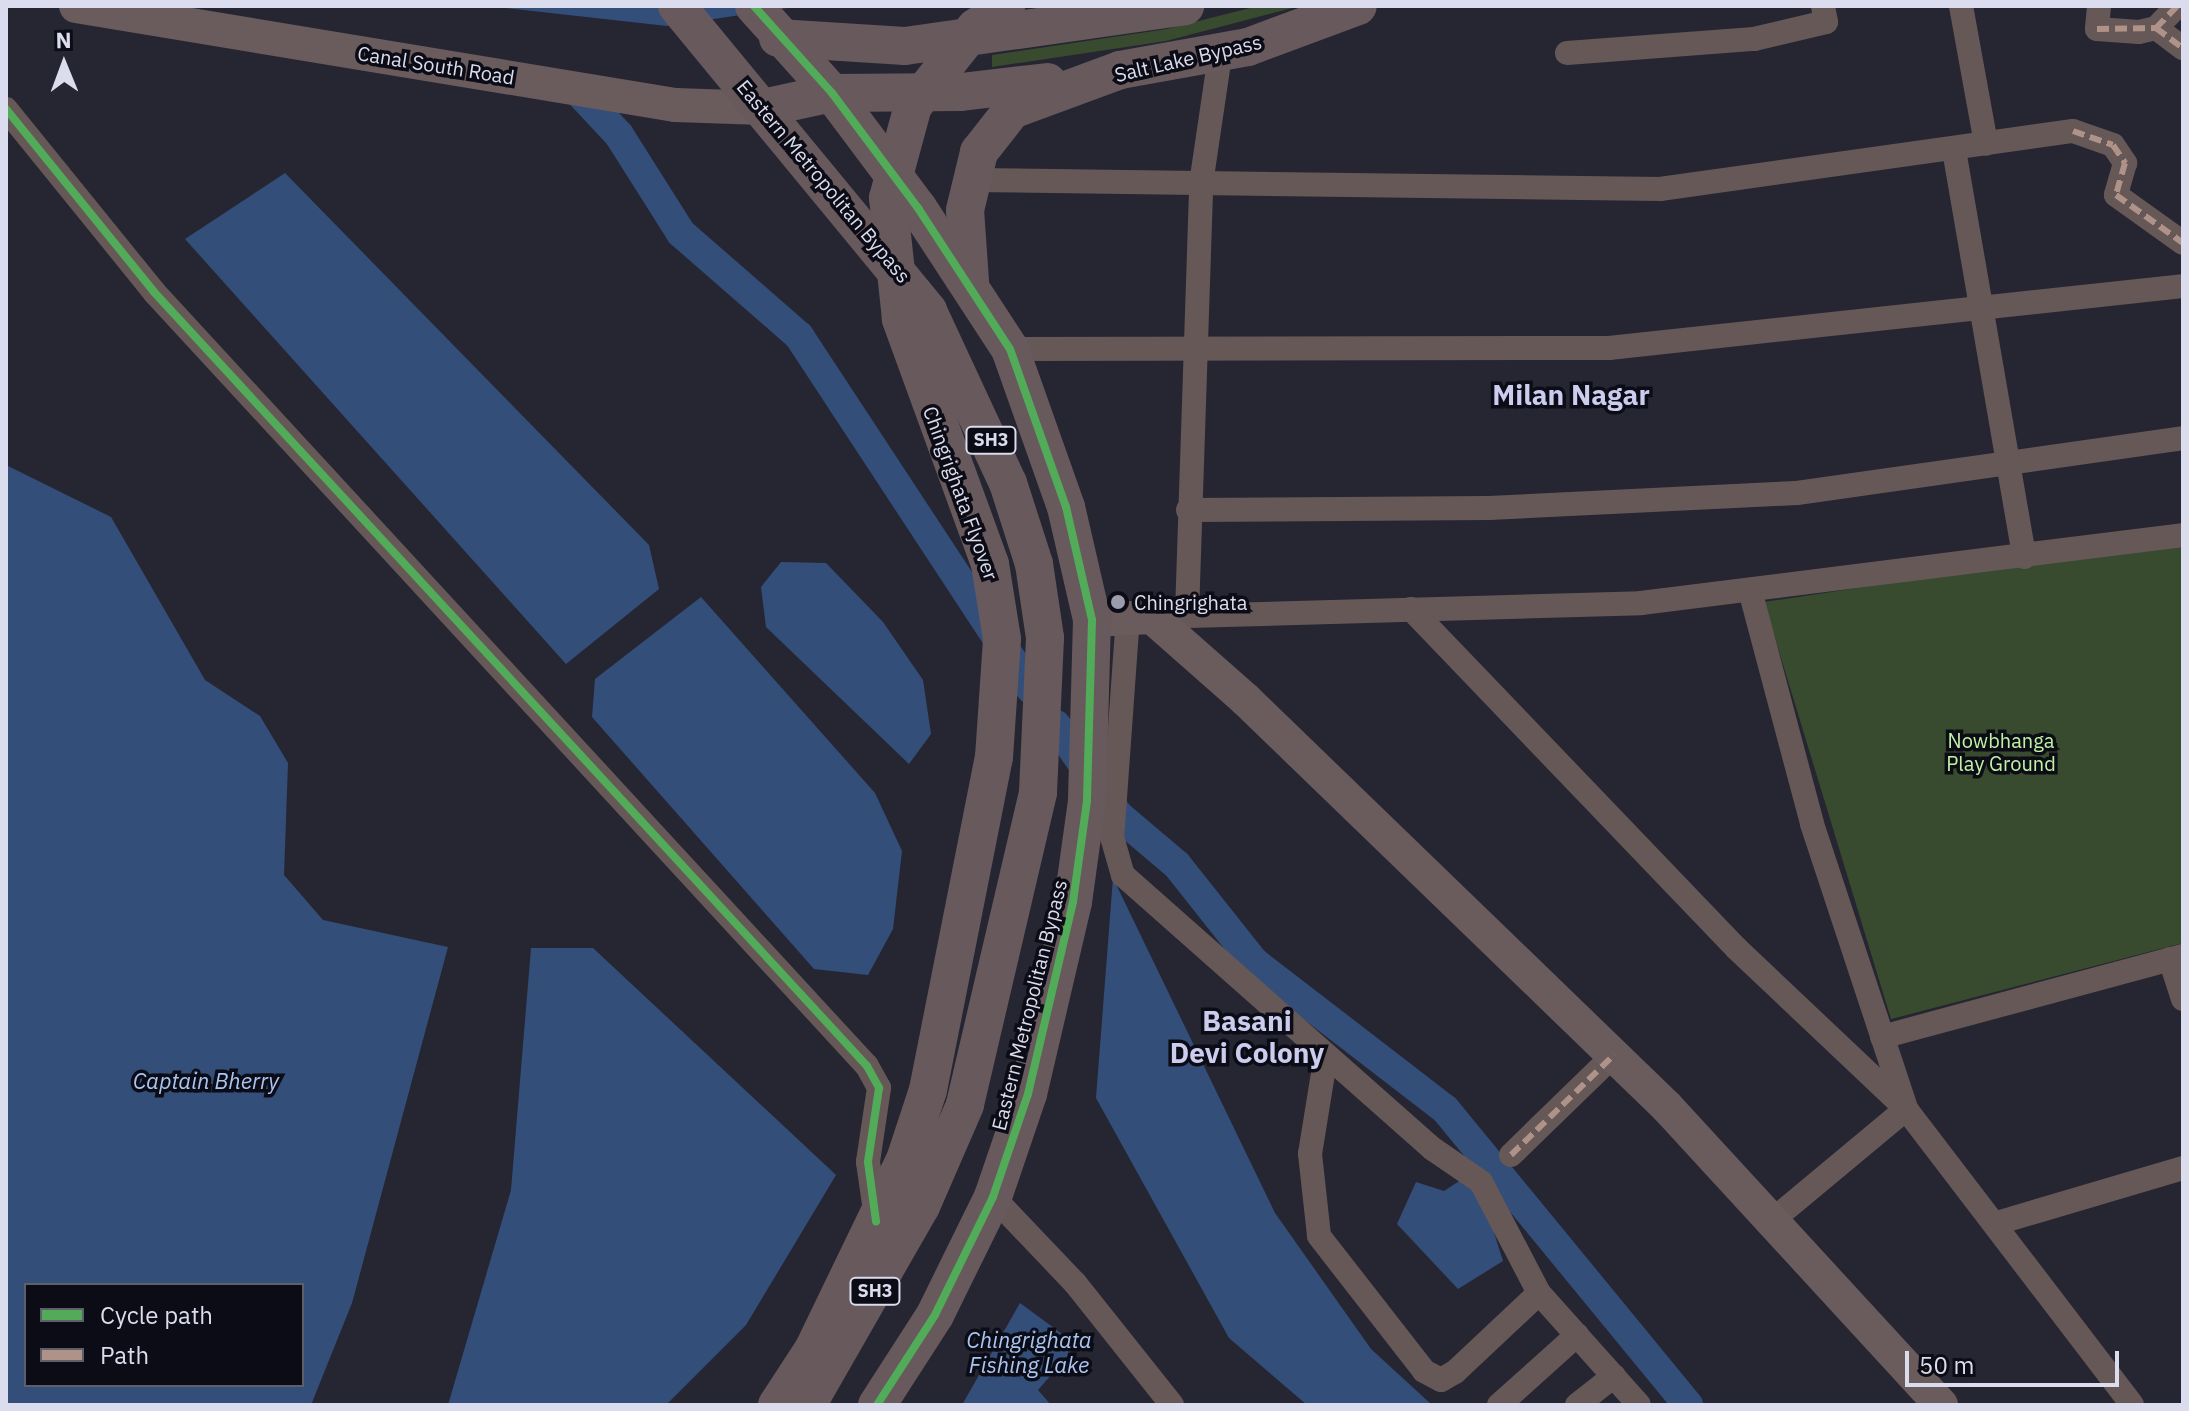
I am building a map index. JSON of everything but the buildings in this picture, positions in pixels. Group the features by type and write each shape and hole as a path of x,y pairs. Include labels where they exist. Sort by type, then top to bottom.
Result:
{"main road":[{"name":"Chingrighata Flyover","path":"920,1167 928,1090 994,757 1002,639 990,564 901,319 888,198 913,106 975,28 1006,6"},
{"path":"730,68 763,18 905,46 1185,6"},
{"name":"Salt Lake Bypass","path":"970,281 965,210 972,180 991,129 1012,110 1120,70 1220,55 1358,6"},
{"name":"Eastern Metropolitan Bypass","path":"763,18 832,93 970,281 1010,349 1066,507 1124,618 1073,902 997,1186 935,1315 877,1405"},
{"name":"Eastern Metropolitan Bypass","path":"690,19 896,264 981,416 1034,564 1045,638 1038,793 989,1026 807,1405"},
{"path":"763,108 832,93 961,92 1120,70"},
{"name":"Eastern Metropolitan Bypass","path":"777,1405 813,1350 876,1221 920,1167"}],"street":[{"name":"Canal South Road","path":"76,6 675,105 763,108"},
{"path":"1567,53 1754,39 1826,22 1823,6"},
{"path":"1961,6 1986,144"},
{"path":"2099,6 2097,29 2156,28 2183,48"},
{"path":"2156,28 2177,6"},
{"path":"1187,614 1192,346 1201,184 1220,55"},
{"path":"675,105 730,68"},
{"path":"6,109 154,292 867,1066 879,1088 868,1162 876,1221"},
{"path":"972,180 1660,189 1986,144 2094,134 2125,163 2115,181 2124,205 2183,243"},
{"path":"1954,150 2024,557"},
{"path":"1010,349 1192,346 1609,348 1767,334 1979,303 2183,286"},
{"path":"1188,510 1705,499 2183,438"},
{"path":"1124,618 1751,594 2183,535"},
{"path":"1751,594 1812,824 1906,1109"},
{"path":"1411,609 1736,948 1906,1109 1997,1223 2132,1405"},
{"path":"1124,618 1430,872 1774,1219 1941,1405"},
{"path":"1108,711 1112,837 1123,875 1326,1055 1481,1182 1539,1293 1639,1405"},
{"path":"1882,1037 2177,958 2183,999"},
{"path":"1326,1055 1310,1154 1319,1236 1424,1371 1441,1380 1455,1372 1539,1293"},
{"path":"1511,1155 1614,1055"},
{"path":"1774,1219 1906,1109"},
{"path":"1997,1223 2183,1168"},
{"path":"997,1186 1172,1405"},
{"path":"1499,1405 1577,1335"},
{"path":"1577,1405 1614,1376"}],"green space":[{"path":"1258,6 1300,6 1166,41 992,67 992,55 1167,29"},
{"name":"Nowbhanga Play Ground","path":"2183,539 2183,943 1891,1019 1764,602"}],"water":[{"path":"488,6 801,6 667,26"},
{"path":"285,173 649,545 659,589 566,664 185,239"},
{"name":"Captain Bherry","path":"6,465 111,517 205,680 260,716 288,763 284,875 323,920 448,947 352,1303 311,1405 6,1405"},
{"path":"781,562 826,563 883,622 923,680 931,734 909,764 766,627 761,587"},
{"path":"701,597 875,793 902,851 893,929 868,975 814,969 592,717 595,679"},
{"path":"1113,878 1275,1213 1371,1349 1432,1405 1307,1405 1229,1338 1096,1098"},
{"path":"531,948 593,948 836,1175 746,1325 666,1405 448,1405 511,1190"},
{"path":"1467,1176 1485,1204 1503,1261 1458,1289 1397,1224 1416,1182 1444,1191"},
{"name":"Chingrighata Fishing Lake","path":"1020,1303 1077,1345 1038,1390 1051,1405 962,1405"}],"waterway":[{"path":"576,89 619,135 681,233 799,336 1031,689"},
{"path":"1056,725 1118,815 1177,865 1254,962 1445,1109 1688,1405"}],"marked path":[{"path":"2097,29 2156,28 2177,6"},
{"path":"2156,28 2183,48"},
{"path":"2073,131 2113,145 2125,163 2116,195 2183,243"},
{"path":"1511,1155 1614,1055"}],"cycle path":[{"path":"754,6 832,93 918,208 1010,349 1066,507 1092,620 1087,801 1073,902 1028,1094 993,1197 935,1315 877,1405"},
{"path":"6,109 154,292 867,1066 879,1088 868,1162 876,1221"}],"place":[{"name":"Chingrighata","path":"1118,602"}],"district":[{"name":"Milan Nagar","path":"1571,395"},
{"name":"Basani Devi Colony","path":"1247,1037"}]}
